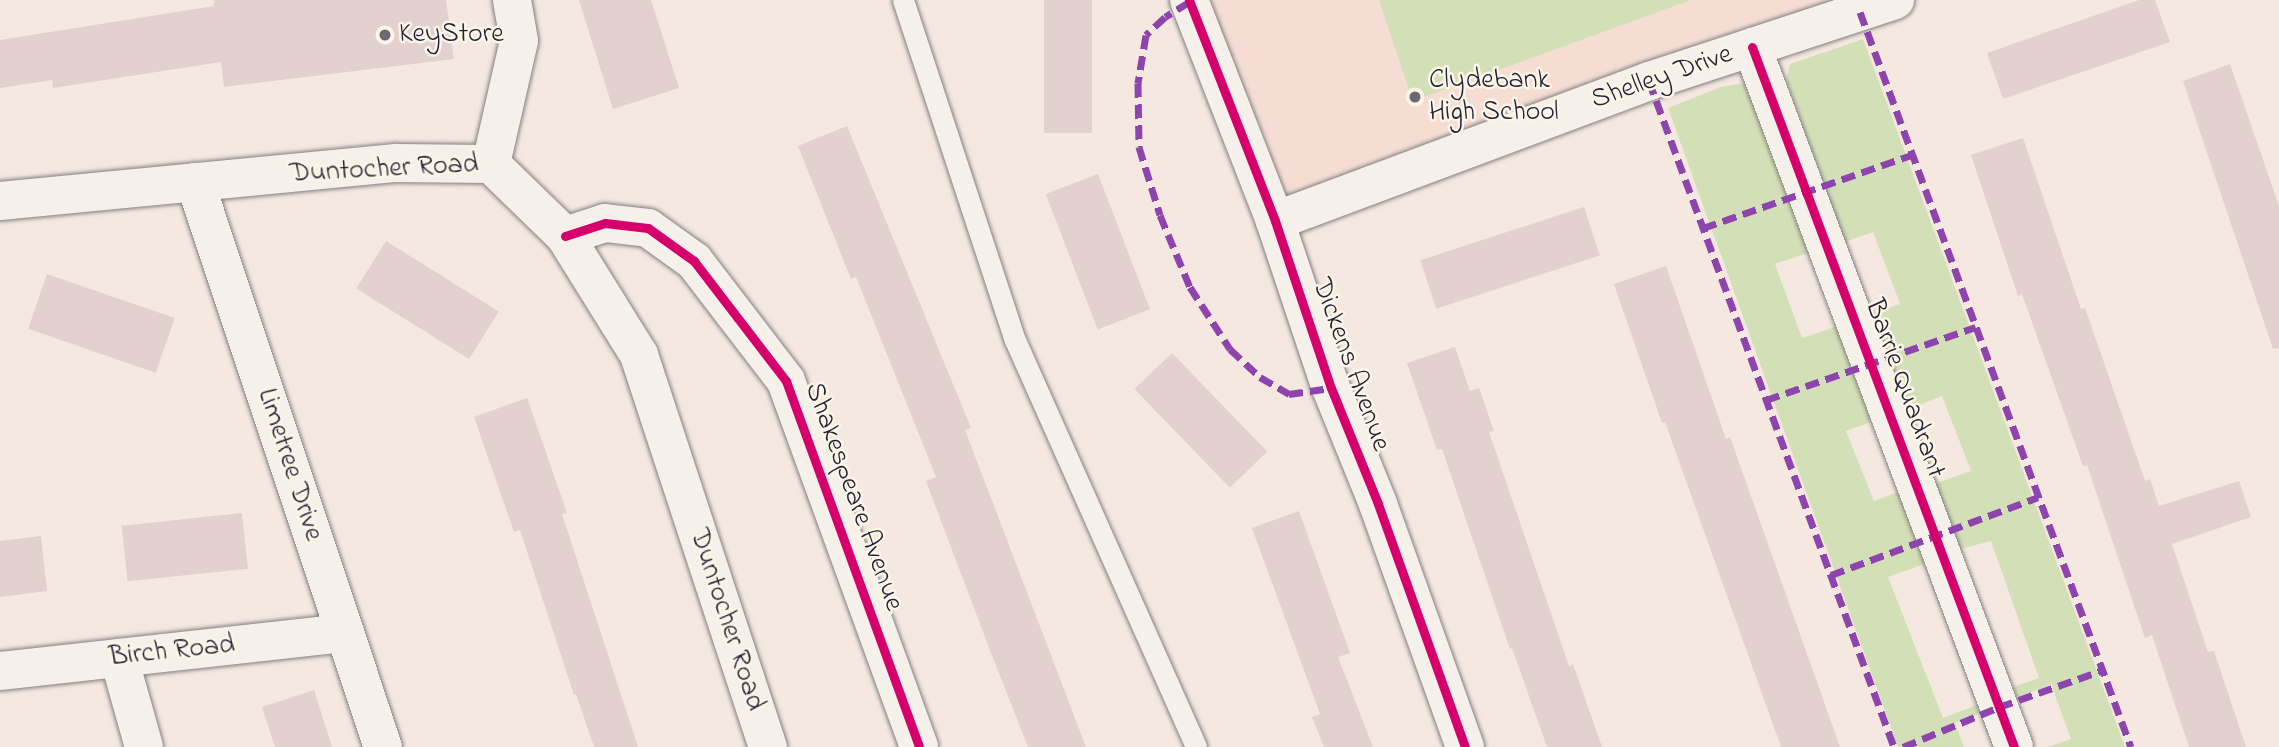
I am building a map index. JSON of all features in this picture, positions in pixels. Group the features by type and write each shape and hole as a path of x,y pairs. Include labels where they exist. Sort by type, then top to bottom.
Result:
{"street":[{"path":"491,164 519,41 512,0"},
{"name":"Dickens Avenue","path":"1189,0 1275,221 1331,388 1378,504 1465,747"},
{"name":"Shelley Drive","path":"1275,221 1649,81 1895,0"},
{"name":"Barrie Quadrant","path":"1752,47 2014,747"},
{"name":"Duntocher Road","path":"0,201 396,163 491,164 565,236 639,355 768,747"},
{"name":"Limetree Drive","path":"195,182 383,747"},
{"name":"Shakespeare Avenue","path":"565,236 605,223 648,228 694,261 786,382 919,747"},
{"name":"Birch Road","path":"0,671 345,633"},
{"path":"119,658 144,747"}],"lane":[{"path":"903,0 1015,340 1196,747"}],"shaded area":[{"name":"Clydebank High School","path":"1189,0 1895,0 1275,221"}],"green space":[{"path":"1379,0 1691,0 1413,101"},
{"path":"1863,39 2125,747 2047,747 2071,739 2051,684 2011,701 2008,689 2039,678 1991,541 1959,549 1934,484 1971,471 1942,396 1906,410 1871,314 1900,304 1873,232 1844,242 1786,80 1790,64"},
{"path":"1745,83 1814,251 1775,264 1802,338 1841,325 1876,420 1846,431 1874,501 1904,490 1930,562 1888,577 1943,718 1982,703 1984,712 1955,723 1964,747 1898,747 1668,108 1721,87"}],"building":[{"path":"214,0 446,0 454,59 224,87 221,62 53,88 52,80 0,88 0,40 214,6"},
{"path":"579,0 651,0 679,88 613,109"},
{"path":"1044,0 1092,0 1092,133 1044,133"},
{"path":"2139,0 2155,0 2170,42 2003,99 1987,53"},
{"path":"2230,64 2279,206 2279,348 2273,349 2183,81"},
{"path":"847,126 971,428 965,430 1086,747 1028,747 991,653 926,481 936,477 856,277 851,279 798,146"},
{"path":"2023,138 2081,309 2085,308 2145,481 2150,479 2159,506 2239,481 2251,517 2172,544 2208,652 2214,651 2246,747 2189,747 2152,635 2145,638 2087,465 2083,466 2022,294 2018,296 1971,155"},
{"path":"1098,174 1150,309 1098,329 1046,194"},
{"path":"1584,207 1600,256 1436,309 1420,260"},
{"path":"386,241 499,311 469,359 356,288"},
{"path":"1666,266 1726,439 1730,437 1840,747 1781,747 1665,422 1662,423 1614,284"},
{"path":"47,274 175,318 156,373 28,329"},
{"path":"1455,347 1470,391 1479,388 1494,431 1489,432 1569,666 1573,664 1602,747 1547,747 1512,648 1510,649 1442,449 1437,450 1407,363"},
{"path":"1172,353 1267,452 1230,488 1135,389"},
{"path":"527,398 567,513 562,514 638,747 594,747 576,694 574,695 520,530 514,532 474,417"},
{"path":"1299,511 1350,653 1338,657 1373,747 1324,747 1312,717 1320,714 1252,528"},
{"path":"242,513 248,569 128,581 122,526"},
{"path":"41,536 47,591 0,597 0,541"},
{"path":"314,690 332,747 275,747 262,707"}],"marked path":[{"path":"1189,2 1165,17 1146,35 1138,83 1139,147 1160,215 1190,287 1230,349 1260,377 1289,394 1331,388"},
{"path":"1860,12 2131,747"},
{"path":"1649,81 1894,747"},
{"path":"1703,228 1912,155"},
{"path":"1766,400 1976,327"},
{"path":"1831,575 2038,497"},
{"path":"1903,747 1999,707 2103,670"}],"cycle path":[{"path":"1189,0 1275,221 1331,388 1378,504 1465,747"},
{"path":"1752,47 2014,747"},
{"path":"565,236 605,223 648,228 694,261 786,381 919,747"}],"place":[{"name":"KeyStore","path":"385,35"},
{"name":"Clydebank High School","path":"1415,97"}]}
